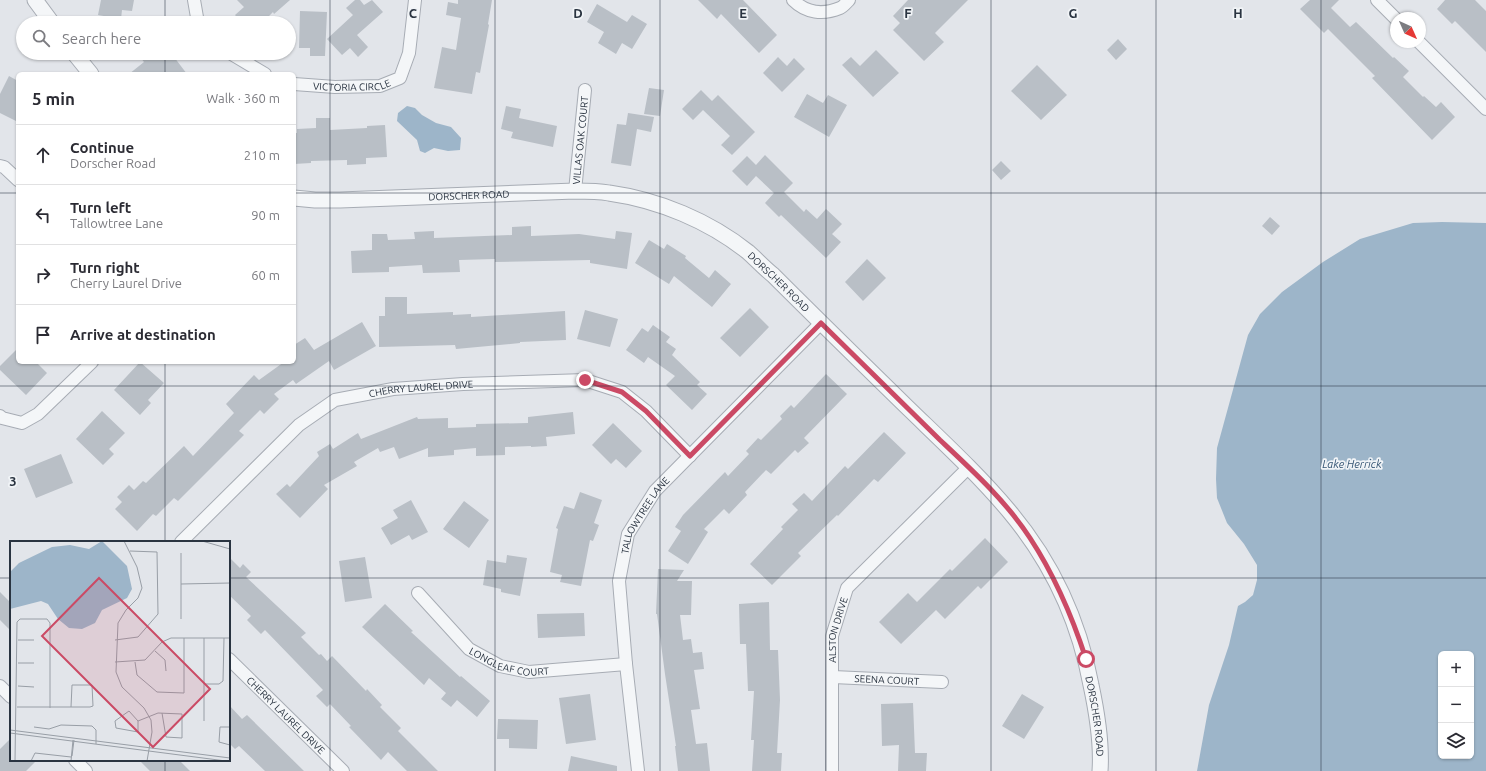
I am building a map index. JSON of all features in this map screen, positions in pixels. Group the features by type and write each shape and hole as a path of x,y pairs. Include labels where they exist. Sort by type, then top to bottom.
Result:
{"street":[{"path":"35,0 47,16"},
{"path":"194,0 197,16"},
{"name":"VICTORIA CIRCLE","path":"296,84 335,87 380,86 400,78 409,53 415,0"},
{"path":"793,0 800,7 818,13 841,8 849,0"},
{"path":"1377,0 1390,13"},
{"path":"1425,48 1486,108"},
{"path":"80,60 89,72"},
{"path":"242,60 262,72"},
{"name":"VILLAS OAK COURT","path":"575,191 585,90"},
{"path":"0,166 4,167 16,178"},
{"name":"DORSCHER ROAD","path":"296,198 340,200 575,191 608,193 636,198 671,208 727,237 748,252 969,467 1009,510 1030,538 1064,598 1086,659 1095,703 1099,737 1100,771"},
{"name":"TALLOWTREE LANE","path":"638,771 626,664 619,581 628,534 655,491 821,323"},
{"path":"0,416 2,418 22,423 38,414 90,364"},
{"name":"CHERRY LAUREL DRIVE","path":"182,541 299,424 335,400 393,389 463,384 585,380 622,392 646,411 690,456"},
{"name":"ALSTON DRIVE","path":"832,771 832,636 847,588 969,467"},
{"name":"LONGLEAF COURT","path":"418,594 468,649 500,666 529,672 626,664"},
{"name":"CHERRY LAUREL DRIVE","path":"230,660 343,771"},
{"name":"SEENA COURT","path":"833,677 942,682"},
{"path":"0,686 10,696"}],"water":[{"path":"407,106 415,108 422,115 436,123 451,127 461,138 460,150 448,151 434,148 425,153 420,151 417,140 397,121 398,113"},
{"name":"Lake Herrick","path":"1413,223 1486,223 1486,771 1197,771 1209,705 1229,645 1238,606 1253,595 1257,580 1257,565 1244,544 1227,523 1217,498 1216,479 1217,448 1248,335 1260,314 1282,292 1323,262 1360,239"}],"building":[{"path":"101,0 134,0 132,11 122,10 121,16 98,15"},
{"path":"237,0 290,0 274,14 273,12 269,16 236,16 235,15 244,7"},
{"path":"355,0 360,0 364,5 372,0 383,12 357,35 368,47 358,57 350,48 342,55 327,39 353,15 346,8"},
{"path":"458,0 492,0 480,73 476,72 472,94 434,88 442,47 456,50 461,18 446,15 448,2 458,4"},
{"path":"698,0 743,0 777,35 759,53 721,14 717,19"},
{"path":"908,0 968,0 935,33 944,42 924,61 893,30 900,23 893,16"},
{"path":"1310,0 1339,0 1331,8 1350,27 1356,22 1393,58 1394,57 1409,71 1403,77 1423,97 1424,96 1436,107 1441,102 1455,117 1432,140 1372,78 1375,76 1328,29 1324,33 1300,9"},
{"path":"1445,0 1475,0 1486,11 1486,52 1455,21 1452,24 1437,9"},
{"path":"597,4 627,22 632,15 647,24 632,49 622,43 616,54 598,43 604,32 587,22"},
{"path":"300,11 327,12 325,56 310,56 310,48 299,48"},
{"path":"1118,39 1127,49 1116,60 1107,50"},
{"path":"876,50 899,73 873,97 842,65 851,57 860,66"},
{"path":"778,57 787,66 794,58 805,69 782,92 763,73"},
{"path":"142,60 176,60 185,72 132,72 144,62"},
{"path":"1037,65 1067,95 1041,120 1011,91"},
{"path":"9,76 16,80 16,121 0,113 0,94"},
{"path":"649,88 664,90 660,116 644,114"},
{"path":"701,90 712,101 718,95 755,132 732,155 721,145 730,136 703,110 693,120 682,109"},
{"path":"807,94 823,103 828,95 847,105 829,137 794,117"},
{"path":"506,106 521,109 519,118 557,126 553,147 511,138 513,132 501,129"},
{"path":"628,113 654,117 651,132 637,129 631,166 611,163 617,124 626,125"},
{"path":"316,118 330,118 330,130 367,128 367,126 385,125 387,157 366,158 366,164 347,165 347,160 311,161 311,163 296,164 297,129 316,128"},
{"path":"765,155 793,183 784,192 804,212 806,209 817,219 826,209 842,224 832,234 841,242 826,258 781,215 779,217 765,203 774,193 756,176 747,186 732,171 747,156 756,165"},
{"path":"1001,161 1011,171 1001,180 992,170"},
{"path":"1270,217 1280,226 1272,235 1262,226"},
{"path":"531,226 531,236 579,234 615,239 616,231 632,233 627,269 590,263 590,260 495,262 495,259 459,260 460,272 423,273 422,265 389,267 389,272 352,273 351,251 372,250 372,234 387,234 388,240 415,239 414,232 434,231 434,238 512,235 512,227"},
{"path":"649,240 664,249 667,244 686,256 685,258 709,278 715,270 731,284 712,307 674,276 669,284 635,263"},
{"path":"867,259 886,278 863,301 845,282"},
{"path":"385,297 407,297 407,314 453,312 453,315 471,314 471,317 565,311 566,340 520,342 456,349 455,345 379,347 379,316 385,316"},
{"path":"750,308 769,327 740,357 720,338"},
{"path":"585,310 618,319 610,347 577,339"},
{"path":"362,322 376,346 334,370 329,361 296,384 293,380 274,394 279,399 264,414 260,410 239,431 244,435 178,501 174,498 156,516 153,514 137,531 115,509 122,502 117,497 129,485 134,490 143,481 146,483 184,446 193,456 234,413 226,404 254,375 259,380 281,364 296,364 296,344 305,338 314,350"},
{"path":"653,325 670,337 666,342 676,349 672,355 700,382 697,385 707,394 692,410 666,385 675,376 648,357 644,363 626,350 642,328 648,332"},
{"path":"16,350 16,364 38,364 47,373 26,395 0,370 0,366"},
{"path":"138,364 142,364 164,383 148,400 151,403 140,415 114,390"},
{"path":"826,374 847,394 804,438 809,443 798,453 795,450 771,474 766,470 745,492 747,495 729,514 724,509 704,529 708,532 688,564 668,551 681,531 675,527 683,515 725,472 728,476 749,454 746,451 758,438 761,440 782,419 780,416 791,405 794,408"},
{"path":"102,411 125,433 109,449 114,454 103,465 76,439"},
{"path":"573,412 575,434 546,437 547,446 505,447 505,455 476,456 476,448 454,450 454,455 428,457 428,448 399,459 394,447 380,452 378,448 354,462 357,466 324,485 328,489 300,518 276,494 287,484 290,487 319,456 317,452 330,444 333,449 358,433 361,439 417,417 418,419 448,418 448,428 476,427 476,424 528,423 528,417"},
{"path":"613,423 642,451 626,468 616,459 611,464 592,445"},
{"path":"884,432 906,453 878,482 874,479 838,516 837,515 798,553 801,556 772,585 750,564 783,529 781,527 798,510 792,504 804,493 812,501 845,466 848,469"},
{"path":"61,454 73,483 36,498 24,469"},
{"path":"580,492 602,500 594,523 599,525 593,541 590,540 581,586 560,582 562,575 550,572 558,529 556,528 564,506 574,509"},
{"path":"411,500 428,532 412,540 409,535 391,545 381,528 398,518 393,510"},
{"path":"464,501 489,520 469,548 443,529"},
{"path":"985,538 1008,562 981,589 978,586 945,619 936,610 901,644 879,622 908,593 917,602 950,569 952,571"},
{"path":"507,555 527,558 520,596 501,592 501,589 483,585 487,560 506,563"},
{"path":"365,557 372,598 345,602 339,561"},
{"path":"230,558 240,568 243,564 251,572 246,577 306,633 301,637 319,655 321,654 327,661 332,656 366,691 367,689 382,705 380,707 401,728 398,731 438,771 407,771 388,752 381,760 349,727 351,726 330,704 327,707 316,696 323,690 265,630 261,634 247,620 251,616 230,596"},
{"path":"658,569 684,570 677,581 692,581 691,615 680,615 683,640 691,639 693,653 702,652 704,669 694,670 700,709 691,710 696,744 707,743 710,771 678,771 676,746 656,614"},
{"path":"0,592 10,602 10,630 0,620"},
{"path":"769,602 770,650 778,650 780,700 777,753 782,753 781,771 752,771 754,740 751,740 754,691 748,691 746,644 740,644 739,604"},
{"path":"385,604 413,631 411,632 460,677 461,676 490,701 477,717 457,700 451,707 441,699 446,693 429,678 424,685 362,627"},
{"path":"584,613 585,636 538,638 537,614"},
{"path":"590,694 596,740 566,744 559,698"},
{"path":"1022,694 1044,707 1024,739 1002,726"},
{"path":"913,703 915,753 927,753 926,771 898,771 899,745 882,746 881,704"},
{"path":"230,706 242,719 247,715 304,771 265,771 239,746 235,749 230,744"},
{"path":"498,719 538,720 537,749 509,748 509,739 497,739"},
{"path":"10,739 10,761 36,761 26,771 0,771 0,749"},
{"path":"571,756 617,766 617,771 568,771"},
{"path":"140,761 180,761 190,771 150,771"}],"route":[{"path":"585,380 622,392 646,411 690,456 821,323 969,467 1009,510 1030,538 1049,569 1064,598 1086,659"}]}
